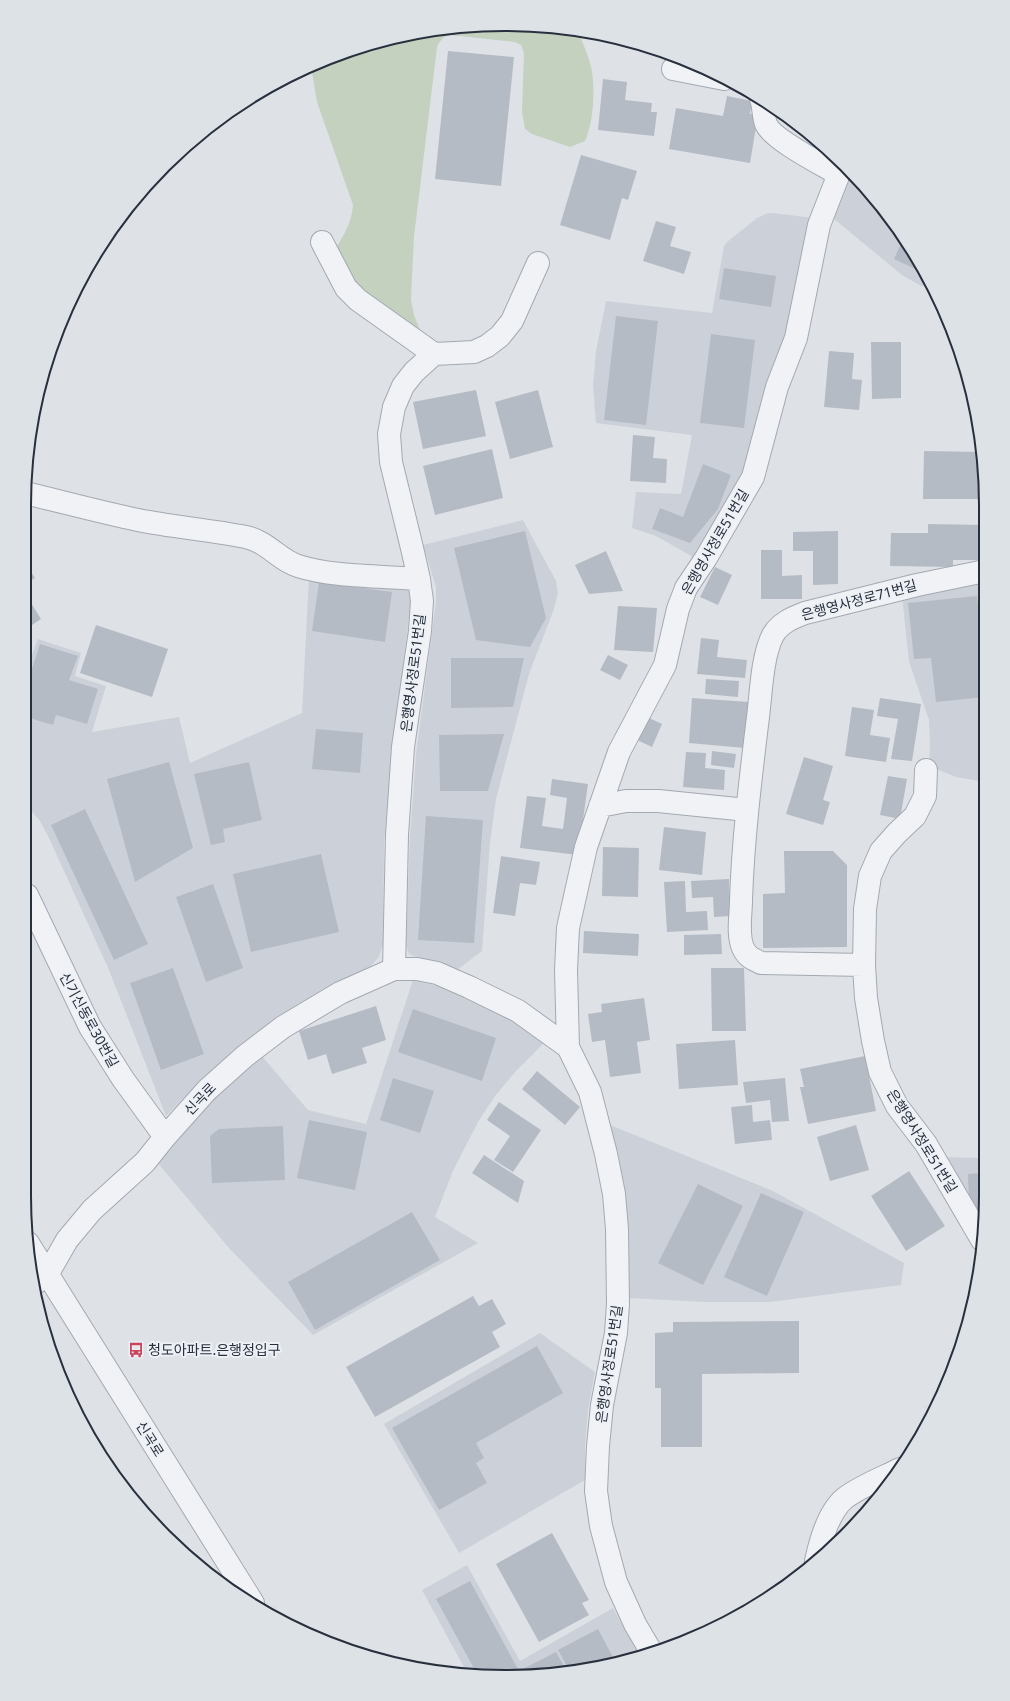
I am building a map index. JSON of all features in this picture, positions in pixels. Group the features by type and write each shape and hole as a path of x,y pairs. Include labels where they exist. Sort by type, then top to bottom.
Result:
{"street":[{"path":"673,69 707,76"},
{"name":"은행영사정로51번길","path":"649,1648 635,1624 616,1582 601,1526 596,1491 602,1405 616,1333 618,1304 617,1229 614,1194 590,1092 568,1047 566,970 568,928 586,847 600,806 619,752 665,665 678,609 686,588 706,558 753,476 777,387 796,338 819,226 840,170 808,157 774,134 766,124 763,108"},
{"path":"322,242 346,288 358,300 434,354 474,352 487,346 500,336 512,321 538,263"},
{"name":"은행영사정로51번길","path":"434,354 414,372 404,386 394,407 389,434 391,462 419,578 422,601 420,631 403,747 398,827 394,969 417,968 437,974 469,987 518,1011 568,1047"},
{"path":"31,495 137,520 247,537 270,547 296,566 352,574 419,578"},
{"name":"은행영사정로71번길","path":"864,965 761,963 749,957 743,947 740,932 747,810 767,651 773,635 781,626 790,619 805,613 857,599 979,572"},
{"name":"은행영사정로51번길","path":"926,770 925,796 915,816 881,851 870,876 865,909 864,965 866,998 880,1072 897,1106 926,1144 977,1232"},
{"path":"600,806 626,801 658,801 747,810"},
{"name":"신기신동로30번길","path":"31,904 90,1027 123,1079 164,1137"},
{"name":"신곡로","path":"41,1279 67,1240 92,1210 145,1162 164,1137 207,1090 245,1056 283,1027 340,993 394,969"},
{"name":"신곡로","path":"36,1266 41,1279 246,1593"},
{"path":"818,1552 821,1540 831,1517 844,1499 870,1483 888,1474"}],"shaded area":[{"path":"844,174 881,216 899,242 925,286 921,286 902,275 828,214"},
{"path":"768,213 814,218 792,323 739,484 715,526 693,557 656,536 632,528 636,492 681,494 692,435 596,423 593,386 596,351 606,301 712,313 724,246 757,218"},
{"path":"523,520 556,581 558,593 554,609 529,674 496,799 490,843 482,951 457,970 409,954 406,946 410,837 416,754 436,602 436,587 423,545"},
{"path":"309,576 410,587 411,602 390,774 384,844 383,944 379,957 371,966 275,1020 239,1046 199,1082 166,1116 109,970 49,838 40,821 31,811 31,657 38,639 81,653 75,676 106,686 92,732 179,717 190,763 302,713"},
{"path":"979,581 979,781 956,777 929,766 929,720 909,662 902,596"},
{"path":"413,980 449,989 517,1020 546,1041 516,1071 495,1096 478,1122 453,1171 435,1217 478,1243 313,1335 229,1248 157,1162 193,1117 261,1055 308,1110 366,1124"},
{"path":"610,1125 773,1191 904,1263 901,1285 770,1302 705,1302 626,1298"},
{"path":"940,1157 979,1158 978,1217"},
{"path":"540,1333 595,1372 588,1410 585,1446 585,1480 459,1553 384,1424"},
{"path":"467,1565 520,1661 613,1608 637,1651 597,1661 567,1666 505,1670 464,1668 422,1590"}],"green space":[{"path":"474,32 536,32 580,37 589,59 593,81 592,113 588,133 585,141 570,147 532,134 525,129 522,112 524,53 521,45 515,42 450,35 444,38 437,47 414,237 411,300 414,315 423,338 360,293 333,253 349,224 353,205 317,102 312,72 324,67 382,47 443,35"}],"building":[{"path":"448,51 514,57 501,186 435,179"},
{"path":"603,79 627,82 625,100 652,103 651,112 657,112 654,136 598,130"},
{"path":"727,96 752,101 750,114 758,115 750,163 669,149 676,108 723,116"},
{"path":"581,155 637,171 628,200 622,198 610,240 560,225"},
{"path":"656,221 676,227 670,246 691,252 684,274 643,261"},
{"path":"901,244 916,269 894,259"},
{"path":"724,268 776,276 771,307 719,299"},
{"path":"616,316 658,321 646,425 604,420"},
{"path":"711,334 755,340 744,428 700,423"},
{"path":"871,342 901,342 901,398 872,399"},
{"path":"829,351 854,353 852,379 862,380 859,410 824,407"},
{"path":"476,390 486,436 423,449 413,402"},
{"path":"538,390 553,447 510,459 495,402"},
{"path":"633,435 655,437 653,458 667,459 666,483 630,481"},
{"path":"492,449 503,498 435,515 423,466"},
{"path":"924,451 976,452 979,499 923,499"},
{"path":"703,464 731,475 718,509 690,543 652,529 660,508 683,517"},
{"path":"928,524 979,525 979,560 953,560 953,567 890,566 891,533 928,533"},
{"path":"525,531 546,618 530,647 476,640 454,548"},
{"path":"838,531 838,584 813,585 813,551 793,551 793,532"},
{"path":"761,550 782,550 782,576 802,575 802,599 761,599"},
{"path":"606,551 623,591 589,594 575,565"},
{"path":"715,567 732,575 718,605 700,597"},
{"path":"31,572 35,578 31,580"},
{"path":"319,582 392,592 385,642 312,631"},
{"path":"977,596 979,615 979,698 936,702 931,658 914,659 908,603"},
{"path":"31,603 41,619 31,626"},
{"path":"618,606 657,608 653,652 614,650"},
{"path":"96,625 168,649 152,697 80,673"},
{"path":"701,638 719,640 717,657 747,660 745,678 697,674"},
{"path":"40,644 78,656 69,680 98,689 87,724 56,715 53,725 31,718 31,672"},
{"path":"608,655 628,665 620,680 600,670"},
{"path":"451,658 524,658 513,707 451,708"},
{"path":"706,679 739,681 738,697 705,694"},
{"path":"692,698 749,702 745,748 689,743"},
{"path":"880,698 921,704 912,761 891,759 898,719 877,716"},
{"path":"852,707 874,710 870,735 890,738 886,762 845,756"},
{"path":"647,717 662,724 652,747 637,740"},
{"path":"316,729 363,733 360,773 312,769"},
{"path":"504,734 488,791 440,791 439,735"},
{"path":"712,751 736,754 734,768 711,765"},
{"path":"686,752 706,753 705,768 725,770 724,790 683,787"},
{"path":"804,757 833,766 823,800 830,802 823,825 786,814"},
{"path":"169,762 193,848 135,882 107,779"},
{"path":"249,762 262,820 223,829 225,842 211,845 194,774"},
{"path":"888,776 907,779 900,819 880,815"},
{"path":"552,779 588,784 578,855 520,848 527,796 546,798 542,826 563,829 567,798 550,795"},
{"path":"85,809 148,944 114,960 51,825"},
{"path":"426,816 483,820 474,943 418,940"},
{"path":"664,827 706,832 702,875 659,870"},
{"path":"603,847 639,848 638,897 602,896"},
{"path":"784,851 833,851 847,865 847,947 763,948 763,894 785,893"},
{"path":"321,854 339,932 251,952 233,874"},
{"path":"501,856 540,862 536,885 520,883 515,916 493,913"},
{"path":"729,879 730,916 714,917 713,897 692,898 691,881"},
{"path":"685,881 686,912 707,911 708,930 667,932 664,882"},
{"path":"213,884 243,968 206,982 176,897"},
{"path":"584,931 639,934 638,956 583,953"},
{"path":"721,934 722,954 684,955 684,935"},
{"path":"173,968 204,1054 161,1070 130,983"},
{"path":"711,968 744,968 746,1031 712,1031"},
{"path":"644,998 650,1040 637,1042 641,1073 610,1077 605,1040 592,1042 588,1014 602,1012 601,1004"},
{"path":"376,1006 386,1040 362,1048 367,1063 332,1074 326,1054 308,1060 299,1031"},
{"path":"413,1009 496,1038 482,1081 398,1052"},
{"path":"735,1040 738,1085 679,1089 676,1044"},
{"path":"865,1056 876,1111 808,1124 800,1087 804,1087 800,1069"},
{"path":"537,1071 580,1107 565,1125 522,1089"},
{"path":"393,1078 434,1091 420,1133 380,1120"},
{"path":"785,1078 789,1121 772,1122 770,1100 746,1103 743,1082"},
{"path":"499,1102 541,1130 513,1172 494,1160 510,1136 487,1120"},
{"path":"752,1105 753,1122 770,1120 772,1140 735,1144 731,1107"},
{"path":"309,1120 367,1132 355,1190 297,1178"},
{"path":"856,1125 869,1170 830,1181 817,1137"},
{"path":"283,1126 285,1180 212,1183 210,1136 219,1129"},
{"path":"484,1155 524,1181 518,1203 472,1173"},
{"path":"909,1171 945,1226 906,1251 871,1196"},
{"path":"979,1173 978,1212 969,1200 968,1174"},
{"path":"698,1184 743,1206 703,1285 658,1263"},
{"path":"761,1193 804,1212 767,1296 724,1277"},
{"path":"412,1212 440,1260 315,1330 288,1282"},
{"path":"473,1296 479,1306 492,1299 506,1324 492,1332 500,1347 375,1417 346,1367"},
{"path":"799,1321 799,1373 702,1374 702,1447 661,1447 661,1388 655,1388 655,1333 673,1332 673,1322"},
{"path":"537,1346 563,1393 476,1443 484,1458 476,1463 487,1483 439,1510 392,1428"},
{"path":"552,1533 589,1600 582,1603 589,1615 539,1642 496,1564"},
{"path":"470,1581 518,1670 474,1669 436,1599"},
{"path":"598,1629 613,1657 567,1666 558,1650"},
{"path":"556,1652 564,1666 522,1669"}],"place":[{"name":"청도아파트.은행정입구","path":"136,1350"}]}
